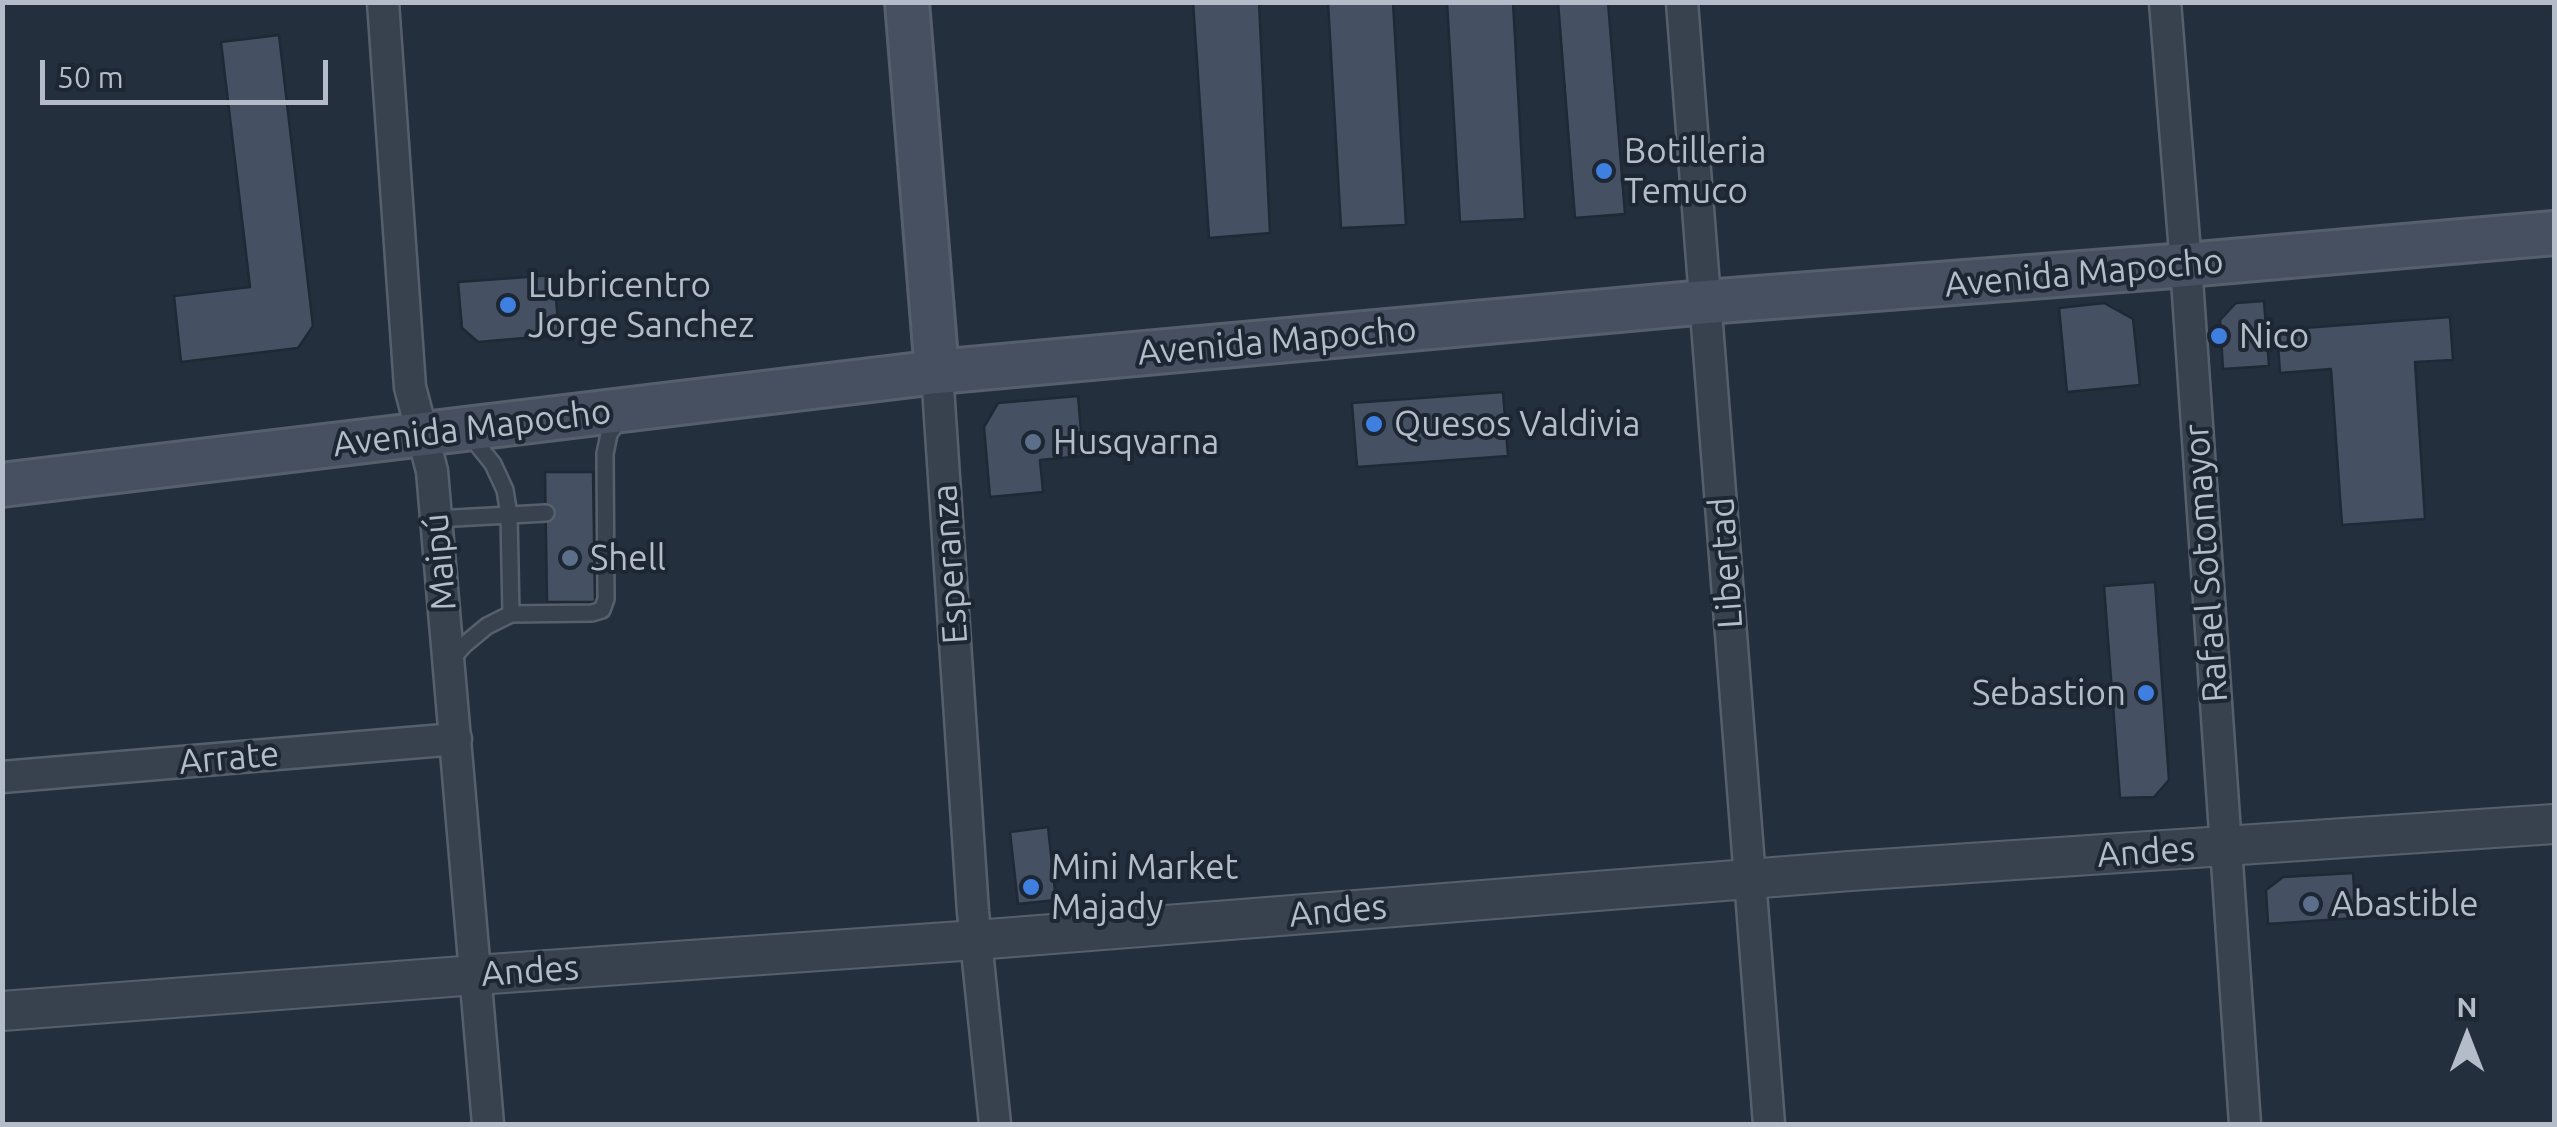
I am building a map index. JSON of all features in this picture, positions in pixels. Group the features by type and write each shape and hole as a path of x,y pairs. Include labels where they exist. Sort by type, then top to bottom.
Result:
{"main road":[{"name":"Esperanza","path":"908,2 938,372"},
{"name":"Avenida Mapocho","path":"2,484 938,372 1706,302 2554,233"}],"street":[{"name":"Maipú","path":"383,2 410,387 432,471 488,1124"},
{"name":"Libertad","path":"1682,2 1769,1124"},
{"name":"Rafael Sotomayor","path":"2165,2 2245,1124"},
{"name":"Esperanza","path":"938,372 976,940 995,1124"},
{"name":"Arrate","path":"2,777 456,739"},
{"name":"Andes","path":"2,1012 1749,878 2554,824"}],"lane":[{"path":"449,663 464,645 510,614 602,610 606,599 599,511 605,454 609,434 631,409"},
{"path":"465,429 493,464 505,490 510,515 510,614"},
{"path":"436,518 546,514"}],"building":[{"path":"1193,2 1259,2 1270,233 1209,238"},
{"path":"1328,2 1393,2 1406,225 1341,228"},
{"path":"1447,2 1513,2 1525,219 1460,222"},
{"path":"1558,2 1608,2 1625,214 1575,218"},
{"path":"279,35 313,326 298,348 181,362 174,296 250,287 221,42"},
{"name":"Lubricentro Jorge Sanchez","path":"554,275 559,335 478,342 462,328 458,282"},
{"path":"2264,301 2269,366 2223,369 2220,320 2236,303"},
{"path":"2104,303 2133,319 2140,385 2067,392 2059,308"},
{"path":"2450,317 2453,360 2415,362 2425,519 2342,525 2331,369 2280,373 2277,330"},
{"path":"1503,392 1508,456 1357,467 1352,403"},
{"name":"Husqvarna","path":"1078,396 1083,456 1040,460 1043,492 990,497 984,427 998,403"},
{"name":"Shell","path":"545,472 593,472 595,602 547,602"},
{"path":"2155,582 2169,780 2154,797 2120,798 2104,586"},
{"path":"1048,827 1056,900 1018,904 1010,832"},
{"name":"Abastible","path":"2353,873 2356,918 2268,924 2266,890 2283,877"}],"place":[{"name":"Botilleria Temuco","path":"1604,171"},
{"name":"Lubricentro Jorge Sanchez","path":"508,305"},
{"name":"Nico","path":"2219,336"},
{"name":"Quesos Valdivia","path":"1374,424"},
{"name":"Husqvarna","path":"1033,442"},
{"name":"Shell","path":"570,558"},
{"name":"Sebastion","path":"2146,693"},
{"name":"Mini Market Majady","path":"1031,887"},
{"name":"Abastible","path":"2311,904"}]}
